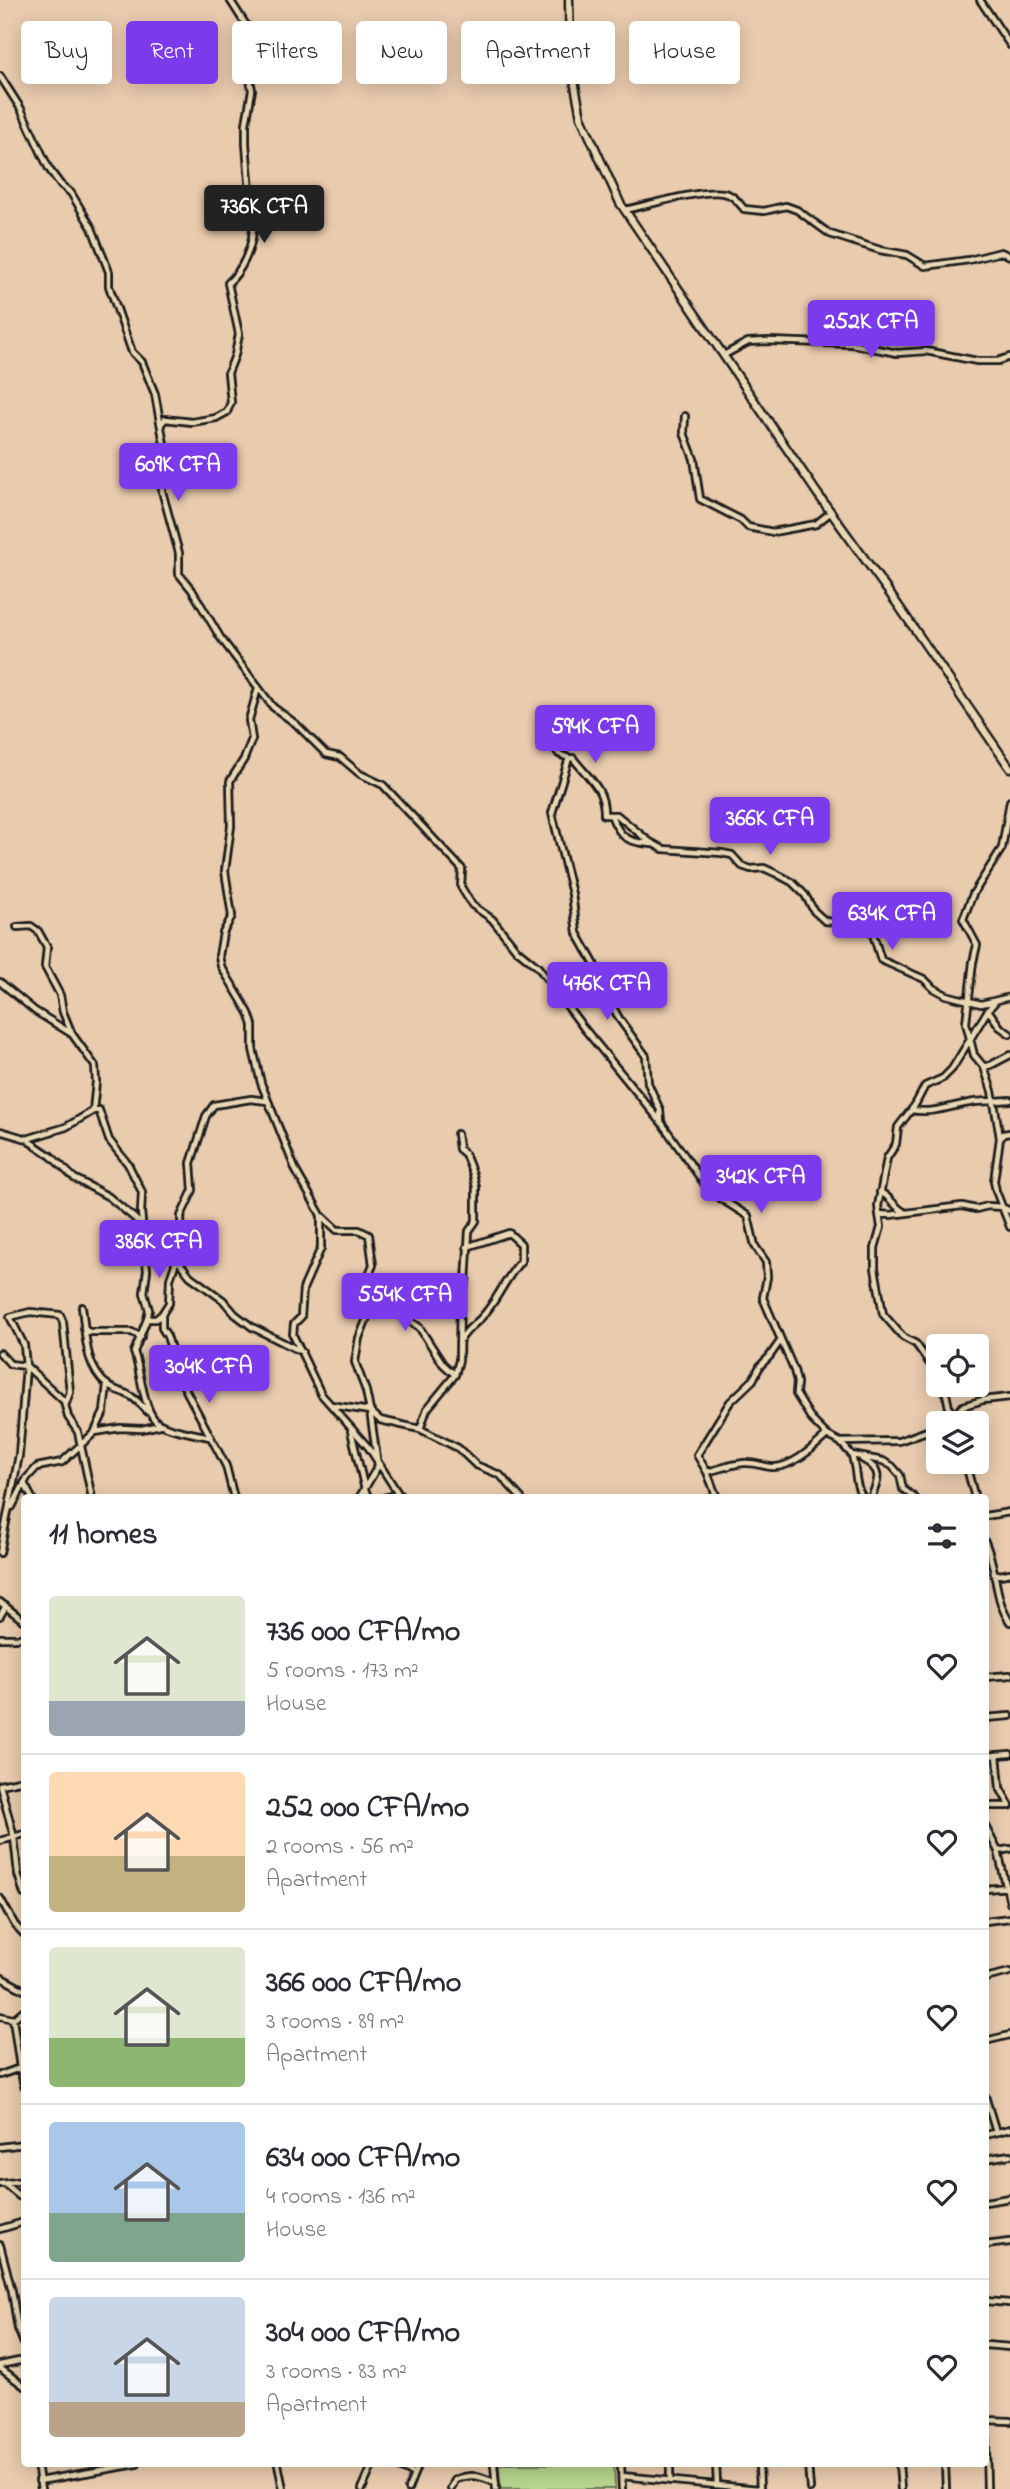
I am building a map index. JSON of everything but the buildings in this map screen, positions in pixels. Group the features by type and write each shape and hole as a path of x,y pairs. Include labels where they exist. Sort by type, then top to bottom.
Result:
{"main road":[{"path":"569,0 570,60 581,117 602,168 624,210 687,305 1010,768"}],"street":[{"path":"160,425 165,419 192,422 216,418 227,412 232,402 228,373 236,355 239,334 228,283 237,275 253,239 246,144 246,124 253,90 248,69 250,36 246,24 230,0"},
{"path":"980,0 1010,45"},
{"path":"0,76 22,109 49,169 71,193 92,228 109,272 109,286 132,352 142,362 155,394 164,444 162,491 179,553 179,573 220,637 273,707 305,732 326,754 340,757 360,774 383,785 402,802 434,841 462,869 461,887 472,905 492,919 517,950 538,967 661,1122 710,1192 748,1216 755,1246 766,1262 767,1277 763,1298 797,1382 796,1394 806,1412 827,1434 840,1442 852,1455 873,1465 877,1486 873,1494"},
{"path":"624,210 702,193 723,192 733,197 744,209 764,211 786,206 797,210 830,234 880,250 907,255 925,266 970,260 1001,252 1010,257"},
{"path":"724,355 748,342 768,341 852,344 897,353 926,351 977,361 998,361 1010,357"},
{"path":"685,416 684,433 694,459 700,499 741,520 748,527 773,532 816,524 831,512"},
{"path":"258,688 249,720 253,738 230,781 231,826 225,871 232,916 223,933 219,956 221,966 253,1025 253,1049 267,1101 296,1171 321,1215 337,1230 359,1230 369,1235 373,1265 368,1279 367,1318 359,1338 355,1362 366,1391 378,1466 362,1494"},
{"path":"557,723 554,747 559,754 573,758 590,778 603,797 604,815 617,815 663,849 732,855 742,866 751,869 764,868 777,874 792,882 825,921 863,925 873,934 881,960 924,979 946,995 981,1004 1010,997"},
{"path":"569,758 552,813 572,894 577,933 620,1020 646,1056 648,1083 660,1110 661,1122"},
{"path":"1010,801 1002,848 973,894 963,919 977,945 966,1023 974,1055 984,1067 993,1101 1000,1139 994,1181 1010,1227"},
{"path":"611,815 617,831 628,840 653,844"},
{"path":"17,927 31,926 44,939 47,947 45,967 60,995 72,1034 94,1066 96,1083 93,1111"},
{"path":"0,982 35,1011 72,1034"},
{"path":"926,1358 916,1344 903,1337 883,1314 875,1268 875,1248 881,1227 880,1192 887,1158 896,1144 898,1127 925,1086 943,1078 952,1069 995,1002"},
{"path":"988,1010 1000,1027 1010,1034"},
{"path":"984,1067 1010,1055"},
{"path":"147,1319 156,1319 169,1303 170,1279 182,1244 181,1216 193,1190 191,1163 206,1116 214,1105 251,1099 267,1101"},
{"path":"911,1110 939,1111 972,1103 1010,1100"},
{"path":"0,1131 27,1139 66,1127 99,1110 109,1140 139,1184 147,1270 144,1293 149,1310 134,1352 152,1415 161,1425 209,1437"},
{"path":"1000,1139 1003,1134 1010,1133"},
{"path":"420,1429 427,1409 456,1375 461,1340 460,1295 466,1282 469,1231 476,1221 476,1187 465,1154 459,1149 457,1134"},
{"path":"30,1142 51,1156 74,1178 109,1197 176,1258 190,1276 223,1300 235,1314 252,1326 303,1352"},
{"path":"880,1192 890,1197 894,1207 905,1213"},
{"path":"879,1214 962,1206 976,1209 1002,1207 1010,1211"},
{"path":"321,1215 321,1248 303,1289 300,1317 294,1324 293,1335 316,1385 350,1429 369,1448 378,1466 399,1494"},
{"path":"461,1340 466,1329 481,1318 511,1271 521,1261 521,1244 509,1233 467,1247"},
{"path":"368,1279 387,1306 419,1326 443,1364 456,1375"},
{"path":"82,1307 90,1359 107,1384 131,1396 152,1415"},
{"path":"10,1511 10,1493 19,1455 26,1366 24,1345 10,1317 30,1312 60,1315 70,1392 65,1406"},
{"path":"162,1314 162,1328"},
{"path":"156,1319 167,1336 181,1381 226,1466 233,1494"},
{"path":"84,1329 89,1332 132,1332 141,1337"},
{"path":"715,1494 697,1455 730,1402 753,1380 760,1366 781,1339"},
{"path":"0,1353 10,1364 26,1366 64,1401 68,1417 78,1432 91,1494"},
{"path":"0,1553 10,1511 24,1483 37,1467 62,1462 95,1432 104,1412 107,1384"},
{"path":"958,1411 963,1406 983,1400 1010,1397"},
{"path":"330,1405 364,1409 380,1420 420,1429 457,1448 476,1465 500,1475 517,1494"},
{"path":"95,1432 161,1425"},
{"path":"350,1429 367,1494"},
{"path":"840,1442 899,1441 926,1431"},
{"path":"707,1472 744,1463 758,1463 770,1467 790,1464 815,1447 827,1434"},
{"path":"852,1455 856,1469 856,1487 860,1494"},
{"path":"862,1459 883,1461 892,1466 900,1475 903,1489 910,1494"},
{"path":"969,1474 974,1494"},
{"path":"24,1483 30,1494"},
{"path":"989,1515 1010,1512"},
{"path":"989,1556 1002,1606 1010,1622"},
{"path":"994,1573 1010,1573"},
{"path":"0,1602 21,1618"},
{"path":"0,1616 6,1606"},
{"path":"0,1638 21,1638"},
{"path":"989,1677 1010,1675"},
{"path":"989,1718 1010,1716"},
{"path":"989,1756 1010,1754"},
{"path":"989,1806 1010,1806 1000,1788 997,1755"},
{"path":"21,1781 0,1785 14,1837 21,1884"},
{"path":"989,1834 998,1851 1009,1887 1010,1903"},
{"path":"0,1841 21,1835"},
{"path":"998,1851 1010,1849"},
{"path":"989,1889 1009,1887"},
{"path":"0,1898 21,1931"},
{"path":"989,1921 1010,1918"},
{"path":"15,1925 21,1924"},
{"path":"989,1977 1010,1972"},
{"path":"0,1977 21,1990"},
{"path":"13,2019 21,2012"},
{"path":"0,2016 13,2019"},
{"path":"13,2019 21,2058"},
{"path":"989,2040 1010,2035"},
{"path":"0,2075 21,2069"},
{"path":"989,2109 996,2132"},
{"path":"989,2134 1010,2129"},
{"path":"0,2147 21,2144"},
{"path":"989,2158 1010,2155"},
{"path":"3,2184 21,2181"},
{"path":"3,2184 21,2197"},
{"path":"989,2201 1010,2198"},
{"path":"0,2229 21,2223"},
{"path":"989,2245 1010,2242"},
{"path":"0,2245 21,2336"},
{"path":"989,2301 1010,2303"},
{"path":"989,2345 1010,2347"},
{"path":"0,2366 21,2361"},
{"path":"0,2366 21,2384"},
{"path":"989,2420 1010,2421"},
{"path":"38,2467 41,2489"},
{"path":"40,2481 120,2467"},
{"path":"279,2467 284,2489"},
{"path":"362,2489 372,2467"},
{"path":"399,2467 414,2474"},
{"path":"408,2489 417,2467"},
{"path":"494,2467 496,2486"},
{"path":"621,2467 622,2489"},
{"path":"670,2467 670,2481"},
{"path":"716,2467 717,2484"},
{"path":"622,2476 759,2489 759,2467"},
{"path":"808,2467 810,2489"},
{"path":"899,2467 901,2489"},
{"path":"945,2467 946,2489"},
{"path":"987,2467 987,2489"},
{"path":"451,2489 456,2480 469,2475 478,2476 496,2486"}],"green space":[{"path":"499,2467 614,2467 615,2489 500,2489"}]}
